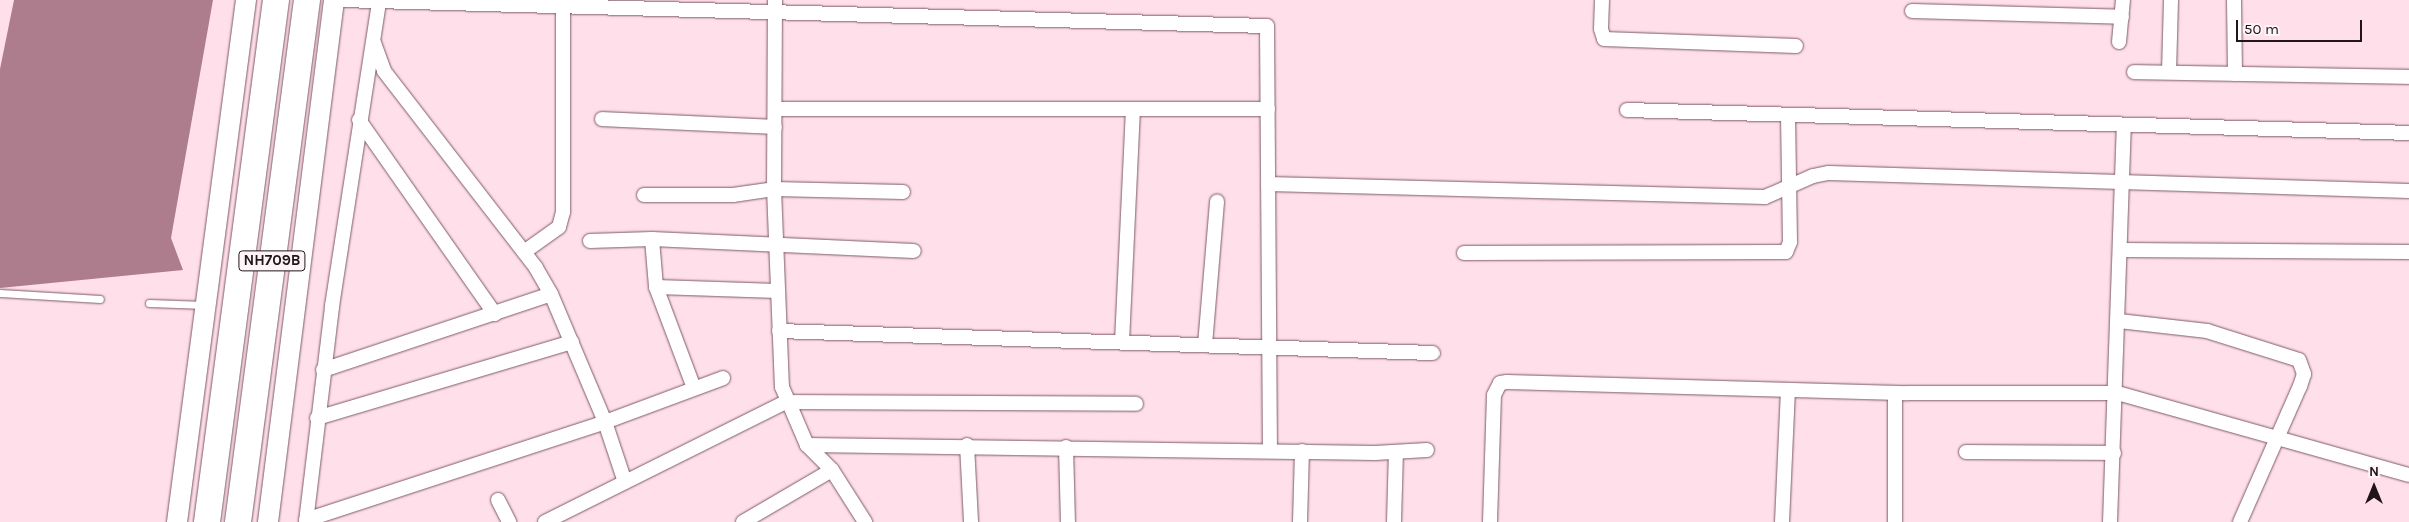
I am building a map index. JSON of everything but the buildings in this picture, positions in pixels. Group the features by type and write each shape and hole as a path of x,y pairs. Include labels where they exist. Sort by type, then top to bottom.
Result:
{"highway":[{"name":"NH709B","path":"207,522 276,0"},
{"name":"NH709B","path":"238,522 307,0"}],"street":[{"path":"177,522 246,0"},
{"path":"268,522 342,0 375,3 775,5 1268,26 1270,451"},
{"path":"1602,0 1601,30 1604,39 1796,46"},
{"path":"2118,42 2123,0"},
{"path":"2169,72 2171,0"},
{"path":"2234,0 2234,74"},
{"path":"375,3 374,43 359,120 317,418 306,521 605,422 723,378"},
{"path":"524,252 559,227 563,212 563,4"},
{"path":"775,5 774,189 780,373 786,402 807,445 832,470 865,522"},
{"path":"1912,11 2122,16"},
{"path":"374,43 384,71 524,252 551,294 605,422 625,482"},
{"path":"2134,72 2409,77"},
{"path":"775,109 1268,109"},
{"path":"1122,342 1133,109"},
{"path":"1627,110 2409,133"},
{"path":"1464,253 1779,254 1789,248 1791,188 1788,115"},
{"path":"602,119 775,127"},
{"path":"359,120 495,314"},
{"path":"2110,522 2117,393 2124,125"},
{"path":"1268,184 1765,197 1791,188 1813,176 1829,173 2409,191"},
{"path":"644,195 733,195 774,189 903,192"},
{"path":"1205,345 1217,202"},
{"path":"652,240 656,287 694,388"},
{"path":"590,241 652,240 914,251"},
{"path":"2120,250 2409,252"},
{"path":"656,287 778,291"},
{"path":"324,370 551,294"},
{"path":"2118,321 2207,331 2299,360 2304,374 2278,440 2240,522"},
{"path":"779,331 1433,353"},
{"path":"317,418 572,342"},
{"path":"1490,522 1494,396 1500,383 1895,393 2117,393 2278,440 2409,475"},
{"path":"1782,522 1788,390"},
{"path":"1895,393 1895,522"},
{"path":"545,522 786,402 1136,404"},
{"path":"807,445 967,445 1270,451 1396,452 1426,450"},
{"path":"967,445 971,522"},
{"path":"1066,447 1068,522"},
{"path":"1300,522 1302,451"},
{"path":"1394,522 1396,452"},
{"path":"1966,452 2114,453"},
{"path":"743,522 832,470"},
{"path":"498,500 509,522"}],"lane":[{"path":"0,293 100,299"},
{"path":"149,303 206,305"}],"shaded area":[{"path":"14,0 213,0 171,238 183,270 0,288 0,69"}]}
